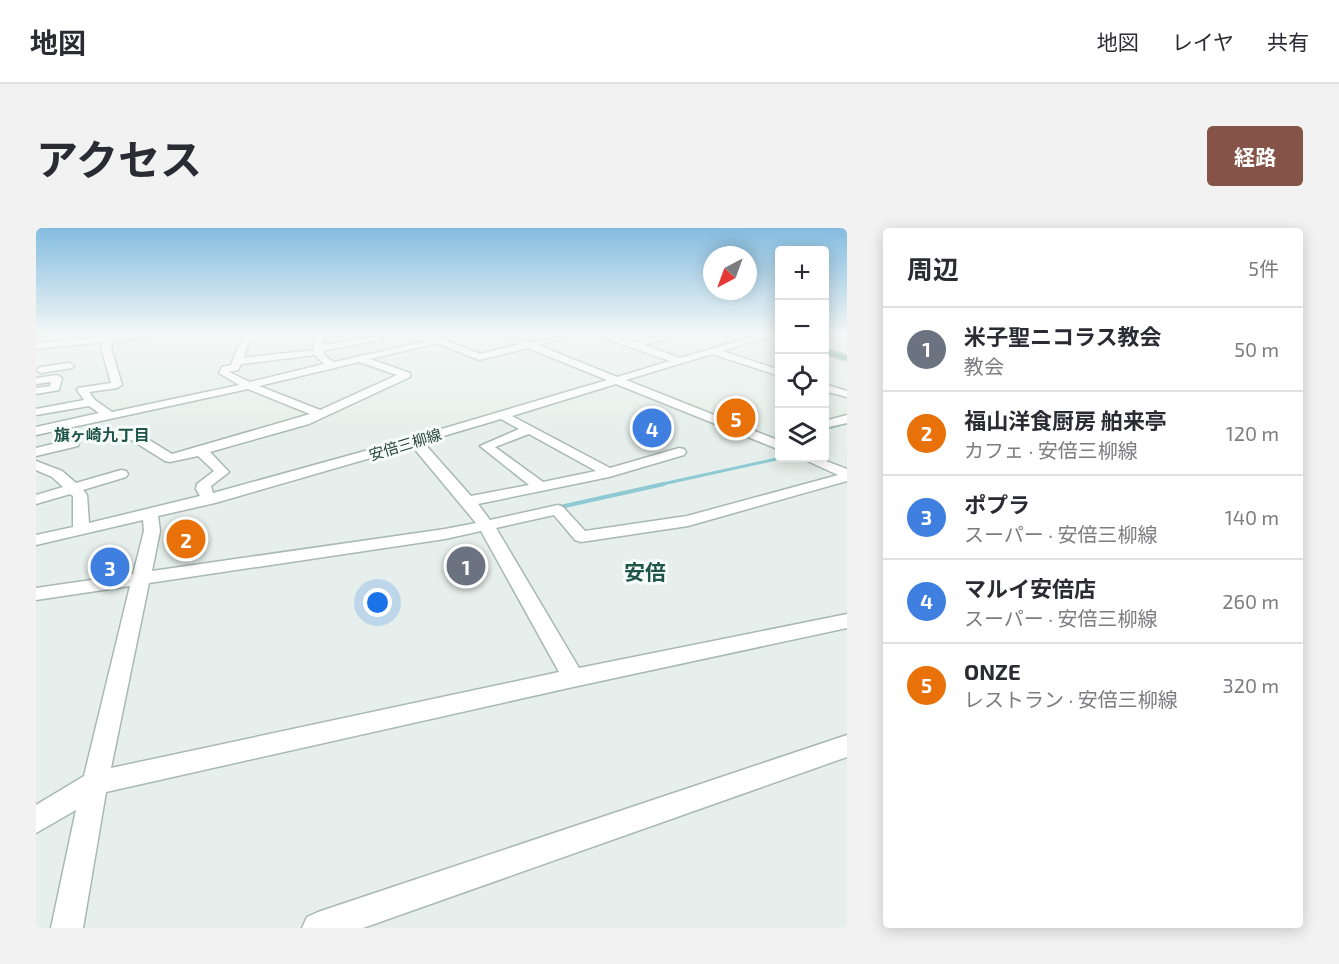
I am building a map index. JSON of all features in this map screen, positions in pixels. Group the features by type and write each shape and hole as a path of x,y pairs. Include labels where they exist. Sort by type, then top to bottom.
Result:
{"street":[{"path":"36,371 65,367"},
{"path":"106,415 91,402 82,390 117,385 112,367"},
{"path":"236,367 222,371 249,386 320,414"},
{"path":"36,431 249,386 323,367"},
{"path":"129,433 170,458 201,451 305,421 406,375 382,367"},
{"path":"583,367 775,442"},
{"name":"安倍三柳線","path":"36,540 150,515 308,473 656,367"},
{"path":"760,367 775,371"},
{"path":"36,381 57,378 55,388 36,391"},
{"path":"829,388 847,394"},
{"path":"36,412 91,402"},
{"path":"500,414 609,473"},
{"path":"829,424 847,418"},
{"path":"529,430 486,446 541,487"},
{"path":"415,441 486,525 573,678"},
{"path":"36,452 73,443"},
{"path":"201,451 222,472 204,484 203,489 210,500"},
{"path":"468,501 609,473 679,452"},
{"path":"817,462 847,475"},
{"path":"40,470 75,488 80,495 81,531"},
{"path":"36,500 121,474"},
{"path":"36,594 445,534 558,510 581,537 688,521 847,475"},
{"path":"68,928 95,783 152,531 150,515"},
{"path":"36,820 95,783 573,678 847,621"},
{"path":"318,928 847,746"}],"waterway":[{"path":"829,428 847,423"},
{"path":"658,485 775,459"},
{"path":"560,507 664,484"}],"place":[{"name":"ONZE","path":"736,418"},
{"name":"マルイ安倍店","path":"652,428"},
{"name":"福山洋食厨房 舶来亭","path":"186,539"},
{"name":"米子聖ニコラス教会","path":"466,566"},
{"name":"ポプラ","path":"110,567"}],"district":[{"name":"旗ヶ崎九丁目","path":"102,434"},
{"name":"安倍","path":"645,571"}]}
